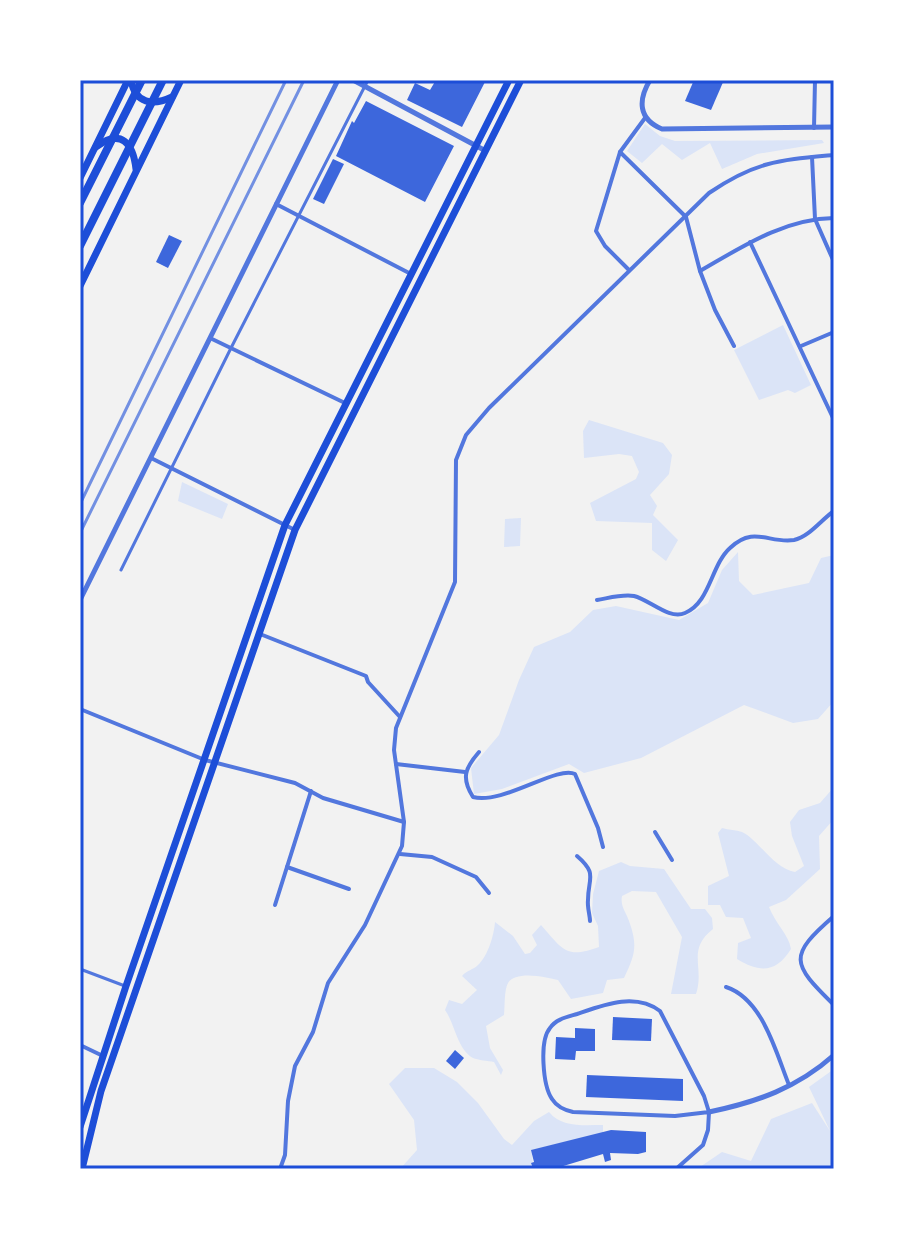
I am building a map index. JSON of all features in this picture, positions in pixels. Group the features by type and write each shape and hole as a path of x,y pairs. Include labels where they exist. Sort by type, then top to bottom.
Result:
{"highway":[{"path":"129,80 138,97 147,102 160,103 172,97"},
{"path":"80,178 129,80"},
{"path":"80,203 142,80"},
{"path":"80,246 163,80"},
{"path":"80,286 181,80"},
{"path":"80,1127 285,525 509,80"},
{"path":"82,1169 101,1091 295,530 521,80"},
{"path":"94,148 106,140 118,138 127,142 134,153 136,170"}],"street":[{"path":"80,600 338,80"},
{"path":"353,80 366,83 484,150"},
{"path":"650,80 641,104 645,118 662,129 834,127"},
{"path":"814,128 815,80"},
{"path":"121,570 366,83"},
{"path":"629,270 597,235 601,211 620,152 645,118"},
{"path":"620,152 686,217 700,271 715,310 734,346"},
{"path":"280,1169 285,1155 288,1101 295,1066 313,1032 328,983 365,925 399,854 405,833 394,740 400,717 455,582 454,470 466,435 489,408 709,193 739,174 772,161 834,155"},
{"path":"812,157 815,219 834,262"},
{"path":"276,204 411,274"},
{"path":"700,271 750,242 787,226 834,218"},
{"path":"750,242 834,420"},
{"path":"801,346 834,332"},
{"path":"210,338 346,404"},
{"path":"151,458 295,530"},
{"path":"597,600 628,595 652,602 672,614 687,612 702,598 730,547 754,535 794,540 834,511"},
{"path":"260,634 366,676 400,717"},
{"path":"80,709 205,760 278,778 323,798 404,822"},
{"path":"479,752 464,778 473,797 480,799 525,788 569,771 578,779 603,847"},
{"path":"396,764 465,772"},
{"path":"275,905 311,791"},
{"path":"655,832 672,860"},
{"path":"399,854 432,857 476,877 489,893"},
{"path":"577,856 591,875 587,898 590,921"},
{"path":"287,867 349,889"},
{"path":"834,916 803,945 800,960 808,978 834,1005"},
{"path":"80,969 126,986"},
{"path":"726,987 738,991 753,1008 769,1035 790,1087"},
{"path":"676,1169 703,1145 709,1112 664,1017 652,1005 632,1001 609,1003 561,1019 547,1031 543,1051 548,1090 553,1101 562,1109 573,1112 664,1116 709,1112 747,1104 790,1087 834,1055"},
{"path":"80,1045 103,1056"}],"shaded area":[{"path":"645,124 660,136 675,141 822,140 824,143 757,154 722,169 710,143 682,160 662,144 642,163 627,151"},
{"path":"783,325 811,385 795,393 788,390 759,400 734,350"},
{"path":"589,420 663,443 672,455 669,474 650,495 657,506 653,515 678,540 666,561 652,550 652,523 596,521 590,503 636,479 639,472 632,456 619,454 584,458 583,431"},
{"path":"182,482 228,504 222,519 178,501"},
{"path":"521,518 520,546 504,547 505,519"},
{"path":"738,552 739,581 753,595 809,583 821,558 834,555 834,701 818,719 793,723 744,705 641,758 584,773 569,764 502,789 474,794 471,768 499,735 534,647 570,632 593,610 616,606 679,620 708,603 722,570"},
{"path":"834,787 834,819 819,836 820,869 786,900 769,907 791,949 779,963 767,968 745,964 737,959 738,943 751,938 743,918 726,917 720,905 708,905 708,886 729,876 718,833 722,828 742,832 773,860 795,872 804,866 790,822 799,810 820,803"},
{"path":"621,862 630,866 664,869 691,909 705,909 712,918 713,929 700,944 698,952 696,994 671,994 682,937 656,892 632,891 622,896 634,944 633,956 624,978 607,980 603,993 571,999 558,980 532,976 512,979 506,990 504,1015 486,1026 490,1048 503,1070 501,1075 494,1062 475,1059 468,1054 445,1010 449,1000 462,1004 477,990 462,976 482,961 492,939 495,922 513,936 525,954 537,945 532,935 541,925 566,950 579,952 599,947 598,926 592,913 593,894 599,871"},
{"path":"405,1068 434,1068 457,1082 512,1145 534,1121 549,1112 567,1123 603,1125 603,1133 532,1150 533,1169 400,1169 417,1150 414,1120 389,1084"},
{"path":"834,1069 834,1169 806,1169 803,1166 797,1169 697,1169 722,1152 751,1161 771,1119 812,1103 830,1131 809,1087"}],"building":[{"path":"436,80 486,80 462,127 407,100 415,83 430,90"},
{"path":"694,80 724,80 711,110 685,101"},
{"path":"366,101 454,146 425,202 336,156 352,121 354,123"},
{"path":"333,159 344,164 324,204 313,199"},
{"path":"169,235 182,241 168,268 156,262"},
{"path":"613,1017 652,1019 651,1041 612,1040"},
{"path":"575,1028 595,1029 595,1051 576,1051 575,1060 555,1059 556,1037 575,1038"},
{"path":"455,1050 464,1058 455,1069 446,1061"},
{"path":"587,1075 683,1079 683,1101 586,1097"},
{"path":"611,1130 646,1132 646,1152 610,1153 611,1160 605,1162 603,1154 560,1167 533,1168 531,1150"}],"railway":[{"path":"80,504 286,80"},
{"path":"80,533 304,80"}]}
